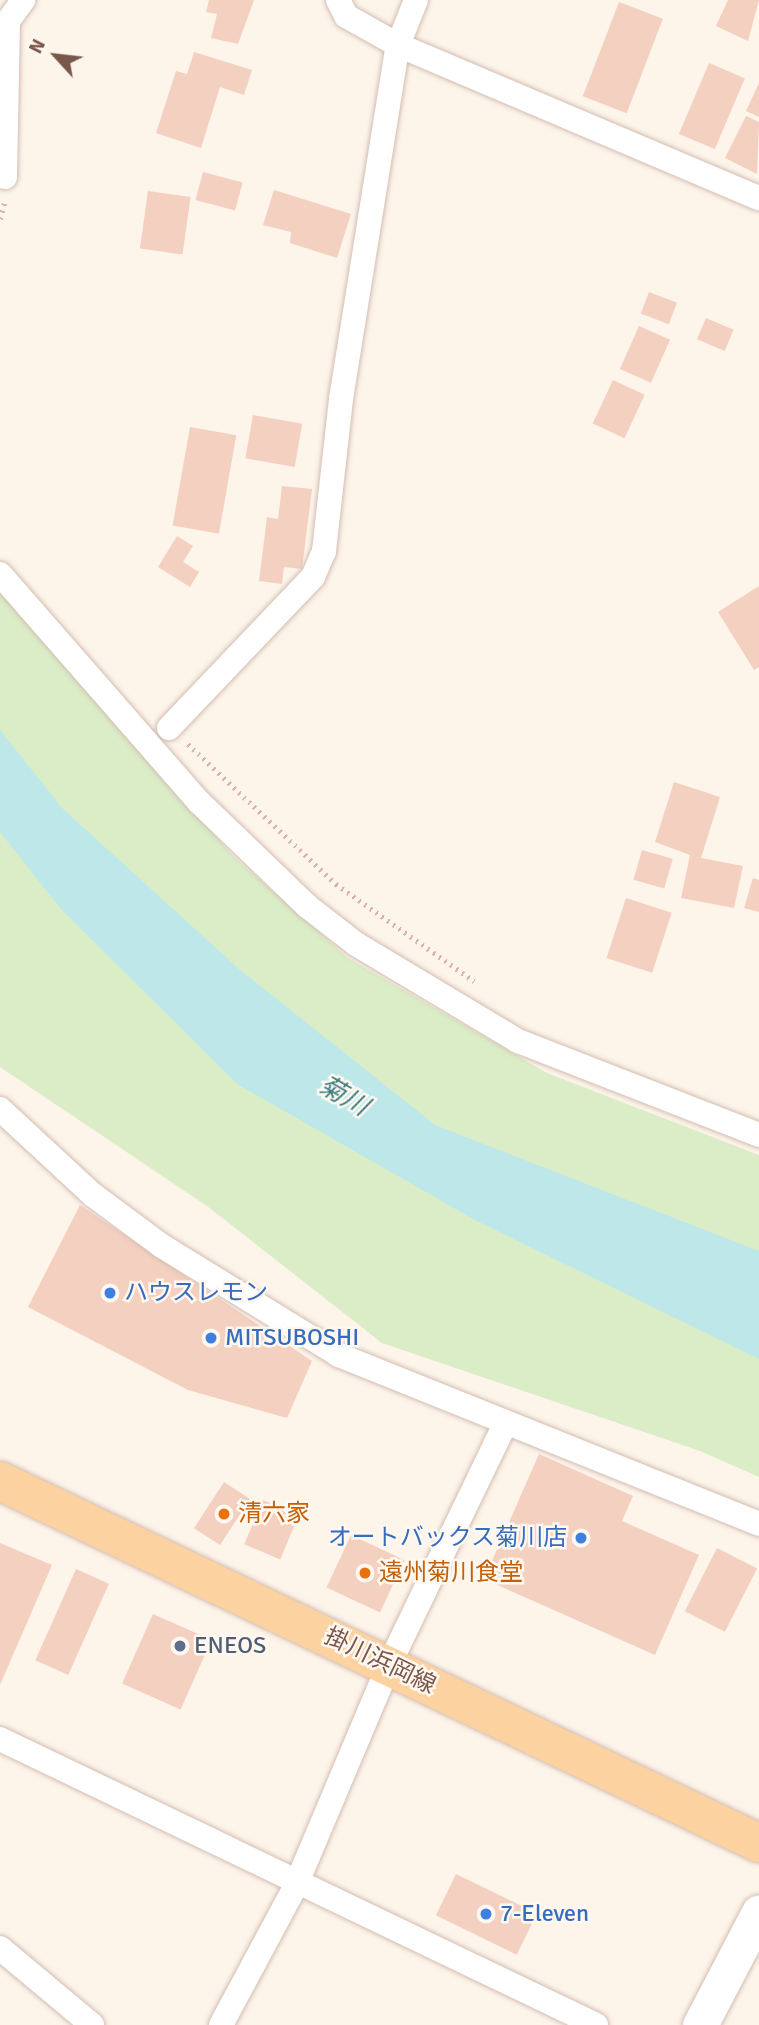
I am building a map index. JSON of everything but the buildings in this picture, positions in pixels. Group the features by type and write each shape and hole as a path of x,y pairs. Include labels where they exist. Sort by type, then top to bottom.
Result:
{"main road":[{"name":"掛川浜岡線","path":"0,1481 759,1843"}],"street":[{"path":"5,177 8,21 23,0"},
{"path":"338,0 346,16 398,45 759,198"},
{"path":"169,728 313,577 324,551 341,399 398,45 416,0"},
{"path":"0,574 199,802 356,944 518,1041 759,1135"},
{"path":"0,1109 93,1195 178,1256 339,1355 504,1426 722,1504 759,1524"},
{"path":"221,2025 296,1885 389,1665 504,1426"},
{"path":"0,1740 296,1885 596,2025"},
{"path":"700,2025 759,1912"},
{"path":"0,1948 92,2025"}],"path":[{"path":"169,728 336,884 479,985"}],"green space":[{"path":"0,591 234,857 348,958 547,1073 759,1155 759,1477 700,1451 382,1343 207,1206 0,1067"}],"water":[{"name":"菊川","path":"0,730 63,809 239,969 435,1125 759,1251 759,1359 475,1220 237,1084 61,909 0,832"}],"place":[{"name":"ハウスレモン","path":"110,1293"},
{"name":"MITSUBOSHI","path":"211,1338"},
{"name":"清六家","path":"224,1514"},
{"name":"オートバックス菊川店","path":"581,1538"},
{"name":"遠州菊川食堂","path":"365,1573"},
{"name":"ENEOS","path":"180,1646"},
{"name":"7-Eleven","path":"486,1914"}]}
